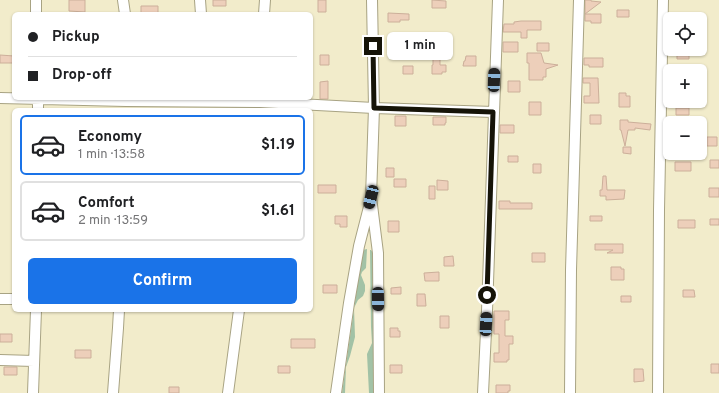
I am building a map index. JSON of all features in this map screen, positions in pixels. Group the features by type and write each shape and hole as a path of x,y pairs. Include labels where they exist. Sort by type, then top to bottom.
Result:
{"street":[{"path":"36,0 36,12"},
{"path":"123,0 125,12"},
{"path":"200,0 201,12"},
{"path":"264,12 265,0"},
{"path":"372,0 374,108 371,197 378,253 379,393"},
{"path":"483,393 498,0"},
{"path":"570,393 571,270 579,0"},
{"path":"658,393 659,210 663,0"},
{"path":"0,98 12,98"},
{"path":"73,100 126,103 260,103 493,112"},
{"path":"336,393 359,246 371,197"},
{"path":"0,299 12,299"},
{"path":"33,393 36,312"},
{"path":"113,393 118,312"},
{"path":"228,393 238,312"},
{"path":"0,360 34,361"}],"green space":[{"path":"367,249 366,268 361,275 365,285 365,291 354,308 363,250"},
{"path":"370,250 373,253 373,393 369,393 367,354 372,343"},
{"path":"354,309 355,337 346,367 345,393 342,393"}],"building":[{"path":"69,0 85,0 85,12 69,11"},
{"path":"213,0 226,0 226,6 213,6"},
{"path":"318,0 326,0 326,12 318,12"},
{"path":"432,0 446,1 446,8 432,8"},
{"path":"585,0 591,0 601,2 585,14"},
{"path":"141,6 158,6 158,12 141,12"},
{"path":"617,10 629,10 629,17 617,17"},
{"path":"388,13 409,14 409,20 388,22"},
{"path":"585,14 601,14 601,23 591,23 591,21 585,21"},
{"path":"541,21 541,30 527,30 527,38 521,38 521,32 503,32 504,24 514,24 514,22"},
{"path":"433,40 440,40 440,65 446,65 446,72 442,72 442,74 432,74"},
{"path":"503,42 518,42 518,52 503,52"},
{"path":"537,43 549,43 549,51 537,51"},
{"path":"390,45 400,45 400,52 390,52"},
{"path":"527,53 541,53 544,63 558,65 546,69 546,77 543,77 543,80 529,80 529,63 527,63"},
{"path":"0,55 12,56 12,63 0,63"},
{"path":"320,55 329,55 329,65 320,65"},
{"path":"466,56 476,56 476,66 463,66"},
{"path":"677,56 689,56 689,59 677,59"},
{"path":"584,58 603,58 603,67 589,67 589,65 584,65"},
{"path":"403,66 413,66 413,74 403,74"},
{"path":"583,78 598,78 599,103 584,103 584,96 590,96 590,83 583,83"},
{"path":"328,81 328,99 320,99 320,82"},
{"path":"508,81 520,81 520,92 508,92"},
{"path":"619,93 626,93 626,96 630,96 630,107 619,107"},
{"path":"529,102 541,102 541,115 529,115"},
{"path":"676,108 689,108 689,115 676,115"},
{"path":"590,115 601,115 601,124 590,124"},
{"path":"395,116 406,116 406,126 395,126"},
{"path":"433,117 446,117 445,125 433,125"},
{"path":"620,120 651,124 650,130 635,128 635,130 628,130 625,146 620,130"},
{"path":"500,125 514,125 514,133 500,133"},
{"path":"707,137 717,137 717,146 707,146"},
{"path":"623,147 631,147 631,154 623,153"},
{"path":"508,156 518,156 518,162 508,162"},
{"path":"710,160 719,160 719,168 710,168"},
{"path":"675,162 691,162 691,171 675,171"},
{"path":"533,164 541,164 541,173 533,173"},
{"path":"386,168 394,168 394,177 386,177"},
{"path":"603,176 606,176 607,190 625,190 624,199 606,200 606,196 600,196"},
{"path":"394,179 406,179 406,187 394,187"},
{"path":"437,180 448,181 448,190 437,190"},
{"path":"318,185 336,185 336,193 318,193"},
{"path":"429,186 435,186 435,199 429,199"},
{"path":"709,188 719,188 719,197 709,197"},
{"path":"499,201 510,201 510,203 532,203 532,209 499,209"},
{"path":"335,216 347,216 347,227 340,227 340,224 335,224"},
{"path":"590,216 602,216 602,221 590,221"},
{"path":"710,219 719,219 719,225 710,225"},
{"path":"678,220 695,220 695,228 678,228"},
{"path":"388,221 399,221 399,232 388,232"},
{"path":"595,244 623,244 623,253 607,253 613,250 595,250"},
{"path":"532,253 545,253 545,262 532,262"},
{"path":"453,256 454,266 444,266 444,257"},
{"path":"611,267 621,267 621,269 624,269 624,280 611,280"},
{"path":"439,272 439,281 425,281 424,273"},
{"path":"323,285 337,285 337,293 323,293"},
{"path":"401,287 401,294 391,294 391,288"},
{"path":"683,290 694,290 695,297 683,297"},
{"path":"417,294 425,294 426,306 417,306"},
{"path":"621,296 631,296 631,302 621,302"},
{"path":"494,311 509,311 509,320 505,320 505,336 513,336 513,344 509,344 509,360 507,360 507,362 494,362 494,353 499,353 499,334 494,334"},
{"path":"440,316 449,316 449,328 440,328"},
{"path":"390,328 398,328 398,331 400,331 400,337 390,337"},
{"path":"0,334 12,334 12,342 0,342"},
{"path":"291,339 315,339 315,348 291,348"},
{"path":"75,350 91,350 91,358 75,358"},
{"path":"711,364 719,364 719,373 711,373"},
{"path":"390,365 402,365 402,373 390,373"},
{"path":"278,366 290,366 290,373 278,373"},
{"path":"4,367 17,367 17,375 4,375"},
{"path":"634,369 643,369 644,381 634,382"},
{"path":"496,385 510,385 510,391 508,391 508,393 496,393"},
{"path":"169,387 179,387 179,393 169,393"}],"route":[{"path":"373,46 374,108 493,112 487,295"}]}
